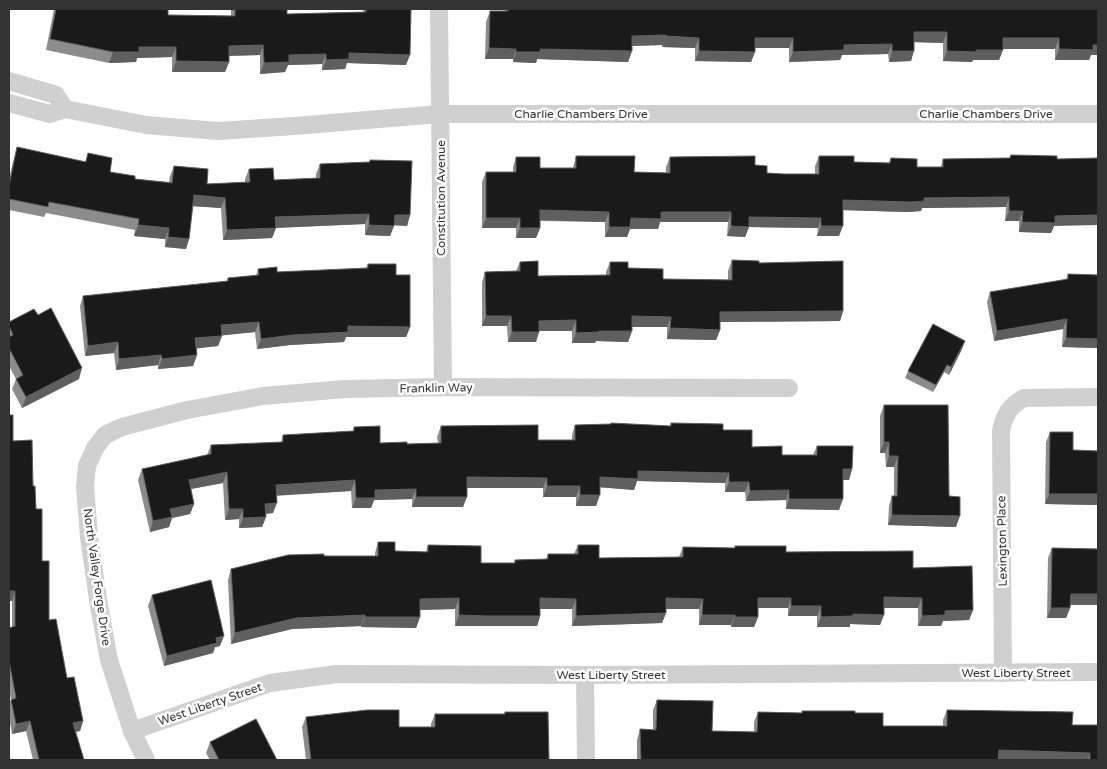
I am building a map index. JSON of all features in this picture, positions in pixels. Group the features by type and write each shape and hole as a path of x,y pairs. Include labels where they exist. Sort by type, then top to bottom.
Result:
{"street":[{"name":"Constitution Avenue","path":"439,9 443,387"},
{"path":"9,81 56,95 65,109"},
{"name":"Charlie Chambers Drive","path":"9,103 50,114 65,109 146,125 218,130 440,114 1098,114"},
{"name":"Franklin Way","path":"94,448 106,435 122,426 187,410 263,396 345,389 443,387 789,388"},
{"name":"Lexington Place","path":"1003,673 1000,432 1003,419 1015,403 1024,398 1098,397"},
{"name":"North Valley Forge Drive","path":"94,448 87,466 85,486 99,606 110,660 132,731 146,760"},
{"name":"West Liberty Street","path":"132,731 270,683 328,676 1098,672"},
{"path":"585,675 586,760"}],"building":[{"path":"56,9 168,9 168,15 235,16 235,9 287,9 287,14 366,12 366,9 411,9 410,55 349,53 349,59 326,60 326,54 289,55 289,62 264,63 263,45 229,46 229,62 176,61 176,47 139,47 139,52 113,52 50,39"},
{"path":"508,9 1098,9 1098,45 1093,45 1093,50 1059,49 1059,38 1003,38 1003,50 976,50 976,52 947,51 947,32 914,32 914,51 892,51 892,44 844,45 844,50 793,52 793,38 755,38 755,52 699,51 699,38 666,35 632,36 632,51 540,49 540,52 516,52 516,49 489,48 490,11 508,11"},
{"path":"17,147 86,162 88,153 112,158 110,172 135,176 135,179 172,183 174,166 208,169 207,184 250,182 249,169 273,168 274,180 320,178 320,164 370,162 370,160 412,161 410,215 395,215 394,226 369,225 369,214 275,217 276,228 227,230 225,198 194,195 189,239 168,237 169,228 138,225 139,219 49,202 48,207 9,199 9,186"},
{"path":"1011,155 1057,156 1057,159 1098,158 1098,215 1055,216 1055,223 1022,222 1023,211 1009,211 1009,197 924,198 924,201 912,202 843,200 843,226 821,226 821,218 749,217 749,227 731,226 731,212 661,212 661,219 631,218 630,227 609,227 609,212 540,210 540,228 520,228 520,218 486,218 486,172 516,172 516,157 540,157 540,168 576,168 576,156 635,156 634,172 670,173 670,157 755,156 755,165 767,166 767,173 819,174 819,156 854,156 854,162 890,163 891,158 917,159 917,167 943,167 943,159 1010,158"},
{"path":"732,260 759,261 759,263 843,261 843,311 720,312 720,330 670,328 671,317 632,316 632,331 576,333 576,320 539,321 539,332 512,332 511,316 486,316 485,272 520,271 520,262 538,261 538,276 610,275 610,262 628,262 628,268 663,269 663,279 732,280"},
{"path":"368,264 396,264 396,275 410,275 410,327 348,326 348,332 261,339 259,322 221,325 222,336 195,338 197,355 162,359 161,355 119,359 118,342 88,346 83,296 228,281 228,278 259,275 258,269 277,267 277,272 368,268"},
{"path":"1068,274 1098,275 1098,339 1066,338 1067,319 997,331 990,292 1068,279"},
{"path":"51,308 82,368 26,397 16,379 23,375 9,348 9,337 13,335 9,322 34,309 38,315"},
{"path":"933,324 965,341 951,367 947,365 936,385 908,371"},
{"path":"884,405 948,405 949,496 960,497 960,516 892,515 892,496 897,496 898,456 889,456 889,442 884,442"},
{"path":"9,415 13,415 13,441 32,440 33,486 35,486 36,509 42,509 42,561 49,561 49,620 56,619 67,678 74,677 83,721 73,723 84,760 39,760 30,721 16,724 11,700 16,698 9,661 9,628 15,626 15,591 9,591"},
{"path":"611,423 671,426 671,423 723,424 723,430 752,430 752,447 782,446 782,455 817,455 817,446 853,446 852,469 843,469 843,499 789,499 789,490 750,491 749,482 729,482 729,473 638,471 638,479 600,477 600,495 580,495 580,486 547,486 547,478 467,477 467,497 416,497 416,489 375,490 375,498 356,498 355,480 276,485 277,503 265,504 266,517 243,518 243,509 229,509 227,472 189,480 194,504 170,509 172,517 153,521 142,469 211,454 211,445 283,442 283,435 354,431 354,427 380,426 380,443 407,442 407,444 441,443 441,426 538,425 538,440 575,440 575,425"},
{"path":"1050,432 1073,432 1073,450 1098,451 1098,494 1049,494"},
{"path":"378,542 395,542 395,551 428,552 428,545 481,546 481,563 515,563 515,560 548,559 548,554 578,554 578,545 599,545 599,558 683,557 683,547 735,548 735,546 786,546 786,552 913,551 913,568 972,566 973,610 945,611 945,615 922,616 922,598 884,597 884,615 853,614 853,616 821,617 821,606 791,606 791,598 758,598 758,617 735,617 735,615 702,615 703,599 666,598 666,613 576,616 576,599 540,598 540,616 488,616 459,615 459,598 420,599 420,617 365,617 365,615 296,618 235,633 231,569 288,555 378,556"},
{"path":"1052,548 1098,549 1098,594 1071,594 1070,608 1051,608"},
{"path":"211,580 224,636 216,638 217,643 167,656 152,595"},
{"path":"657,700 713,701 712,731 757,732 758,712 855,711 855,713 883,713 883,726 947,726 947,710 1073,712 1072,725 1098,725 1098,760 1090,760 1090,753 999,750 998,760 641,760 640,729 656,730"},
{"path":"367,710 399,710 399,727 435,727 435,714 548,712 549,760 311,760 306,717"},
{"path":"256,719 277,760 219,760 210,742"}]}
